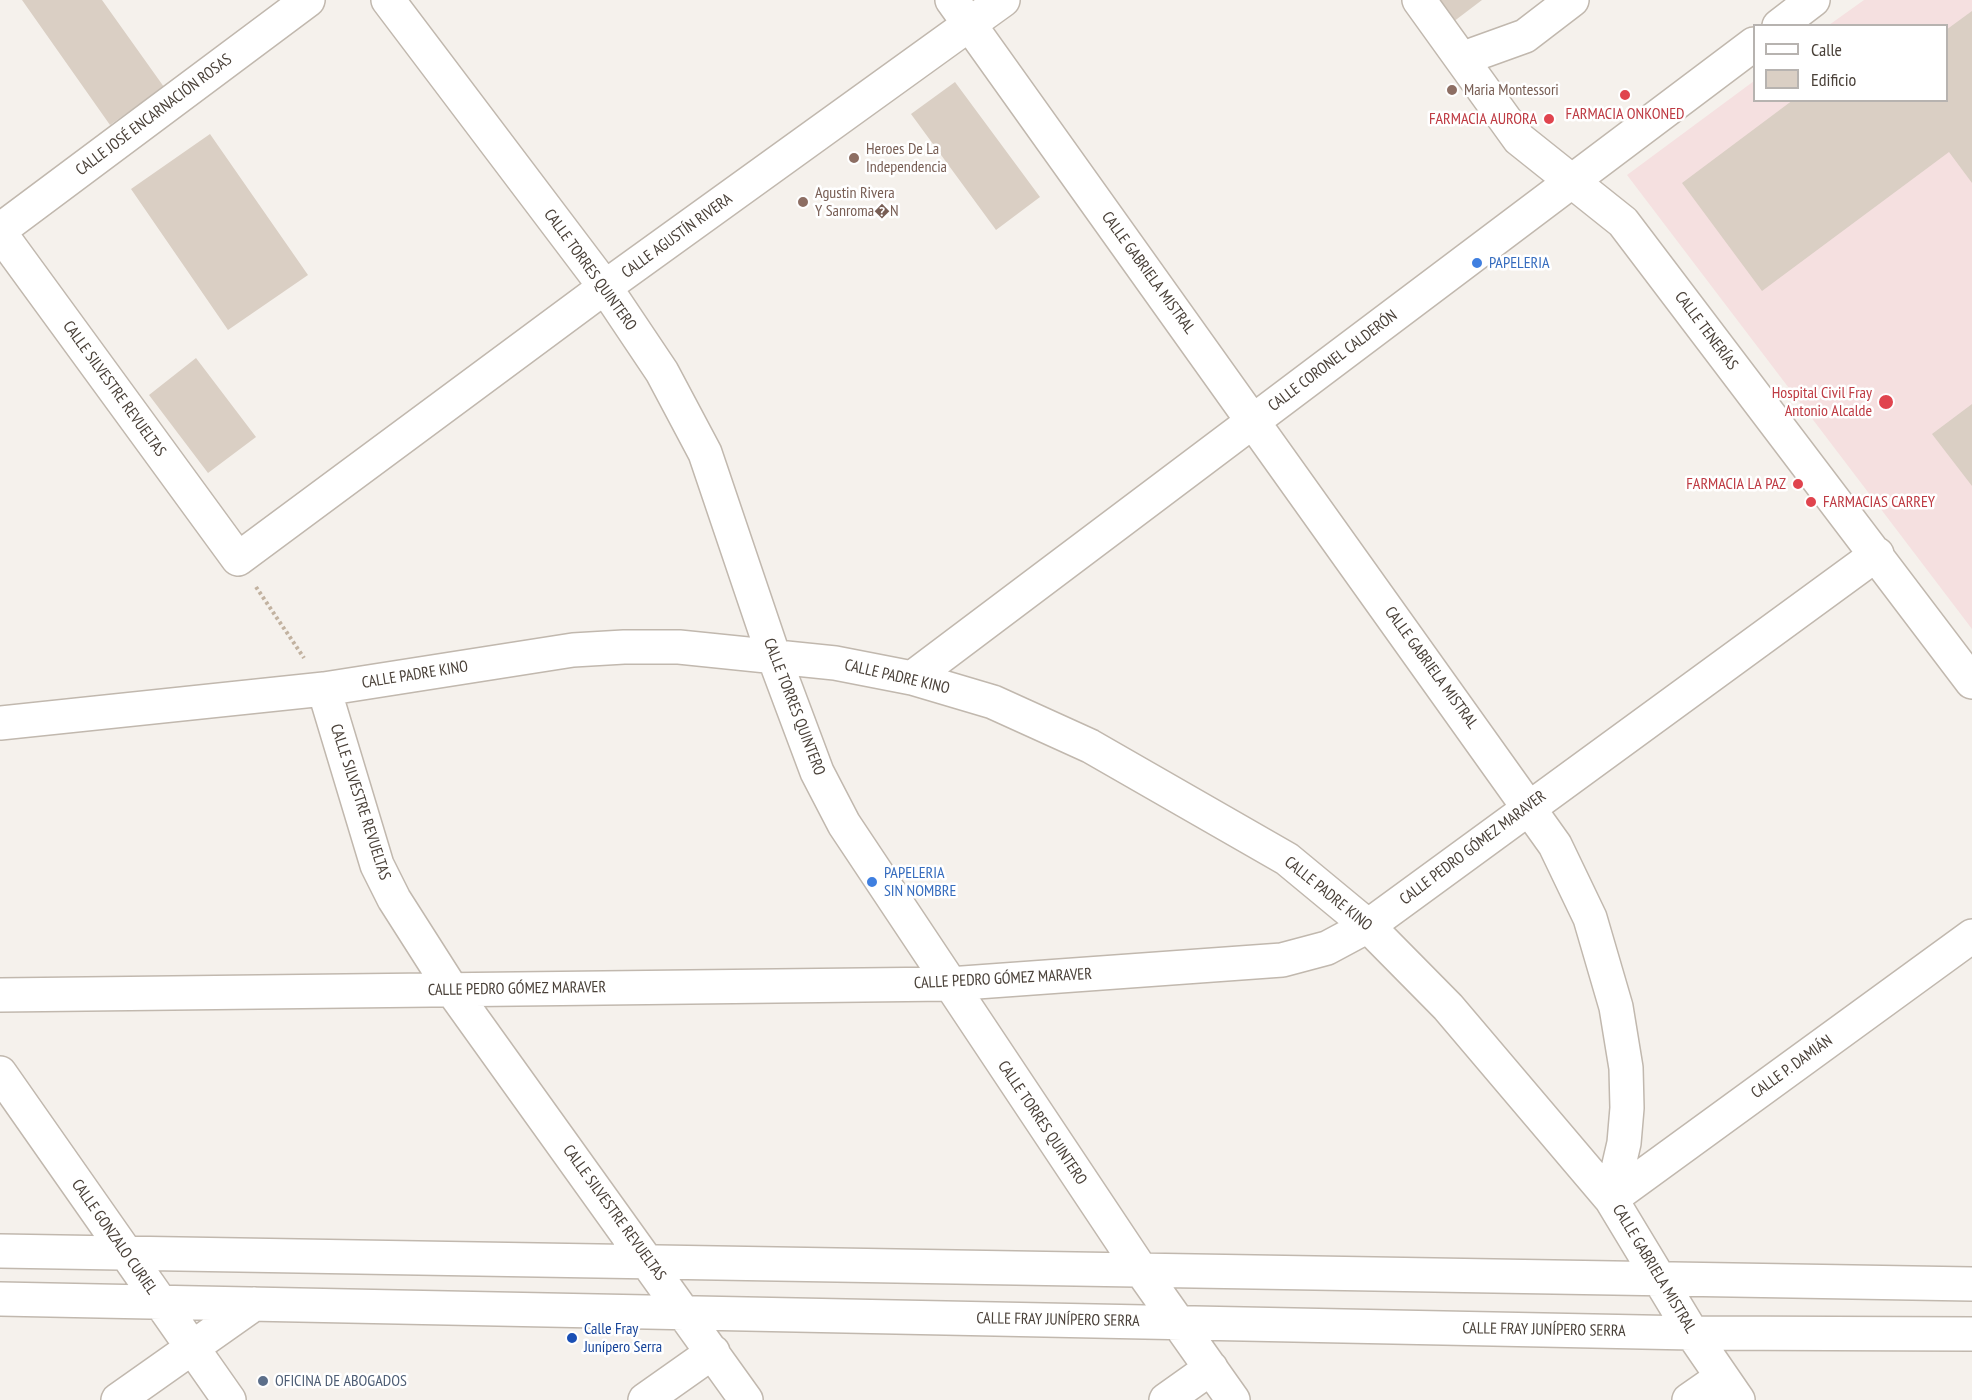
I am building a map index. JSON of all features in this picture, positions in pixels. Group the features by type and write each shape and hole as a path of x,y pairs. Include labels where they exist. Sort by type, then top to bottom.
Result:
{"street":[{"name":"CALLE JOSÉ ENCARNACIÓN ROSAS","path":"0,231 308,0"},
{"name":"CALLE TORRES QUINTERO","path":"388,0 605,287 662,372 705,453 774,657 817,772 844,824 1141,1270 1233,1400"},
{"name":"CALLE AGUSTÍN RIVERA","path":"238,559 605,287 961,12 1003,0"},
{"name":"CALLE TENERÍAS","path":"1419,0 1519,139 1623,222 1972,682"},
{"path":"1464,62 1475,54 1525,36 1572,0"},
{"path":"1782,24 1813,0"},
{"name":"CALLE GABRIELA MISTRAL","path":"961,12 1530,805 1555,845 1590,918 1616,1007 1626,1068 1628,1108 1624,1143 1611,1199 1692,1333 1730,1388"},
{"name":"CALLE CORONEL CALDERÓN","path":"912,678 1572,179 1753,45"},
{"name":"CALLE SILVESTRE REVUELTAS","path":"0,231 238,559"},
{"name":"CALLE PEDRO GÓMEZ MARAVER","path":"0,995 949,984 1282,960 1327,948 1368,926 1530,805 1877,554"},
{"name":"CALLE PADRE KINO","path":"0,723 324,689 573,650 679,647 835,663 912,678 993,702 1090,746 1287,859 1368,926 1448,1007 1611,1199"},
{"name":"CALLE SILVESTRE REVUELTAS","path":"324,689 377,865 394,899 452,990 649,1261 746,1400"},
{"name":"CALLE P. DAMIÁN","path":"1611,1199 1972,936"},
{"name":"CALLE GONZALO CURIEL","path":"0,1073 228,1400"},
{"path":"0,1251 1972,1284"},
{"name":"CALLE FRAY JUNÍPERO SERRA","path":"0,1299 1692,1333 1972,1334"},
{"path":"118,1400 254,1304"},
{"path":"645,1400 713,1353"},
{"path":"1166,1400 1211,1368"},
{"path":"1689,1400 1730,1388"}],"path":[{"path":"238,559 324,689"}],"shaded area":[{"name":"Hospital Civil Fray Antonio Alcalde","path":"1864,0 1972,0 1972,629 1627,175 1753,82 1753,102 1948,102 1948,24 1830,24"}],"building":[{"path":"22,0 102,0 164,87 110,125"},
{"path":"1436,0 1482,0 1453,22"},
{"path":"1972,11 1972,183 1949,152 1762,291 1682,183 1790,102 1948,102 1948,29"},
{"path":"955,82 1040,197 996,230 911,114"},
{"path":"210,134 308,275 228,330 131,189"},
{"path":"196,358 256,437 208,473 149,395"},
{"path":"1972,404 1972,486 1932,434"}],"place":[{"name":"Maria Montessori","path":"1452,90"},
{"name":"FARMACIA ONKONED","path":"1625,95"},
{"name":"FARMACIA AURORA","path":"1549,119"},
{"name":"Heroes De La Independencia","path":"854,158"},
{"name":"Agustin Rivera Y Sanroma�N","path":"803,202"},
{"name":"PAPELERIA","path":"1477,263"},
{"name":"Hospital Civil Fray Antonio Alcalde","path":"1886,402"},
{"name":"FARMACIA LA PAZ","path":"1798,484"},
{"name":"FARMACIAS CARREY","path":"1811,502"},
{"name":"PAPELERIA SIN NOMBRE","path":"872,882"},
{"name":"Calle Fray Junípero Serra","path":"572,1338"},
{"name":"OFICINA DE ABOGADOS","path":"263,1381"}]}
